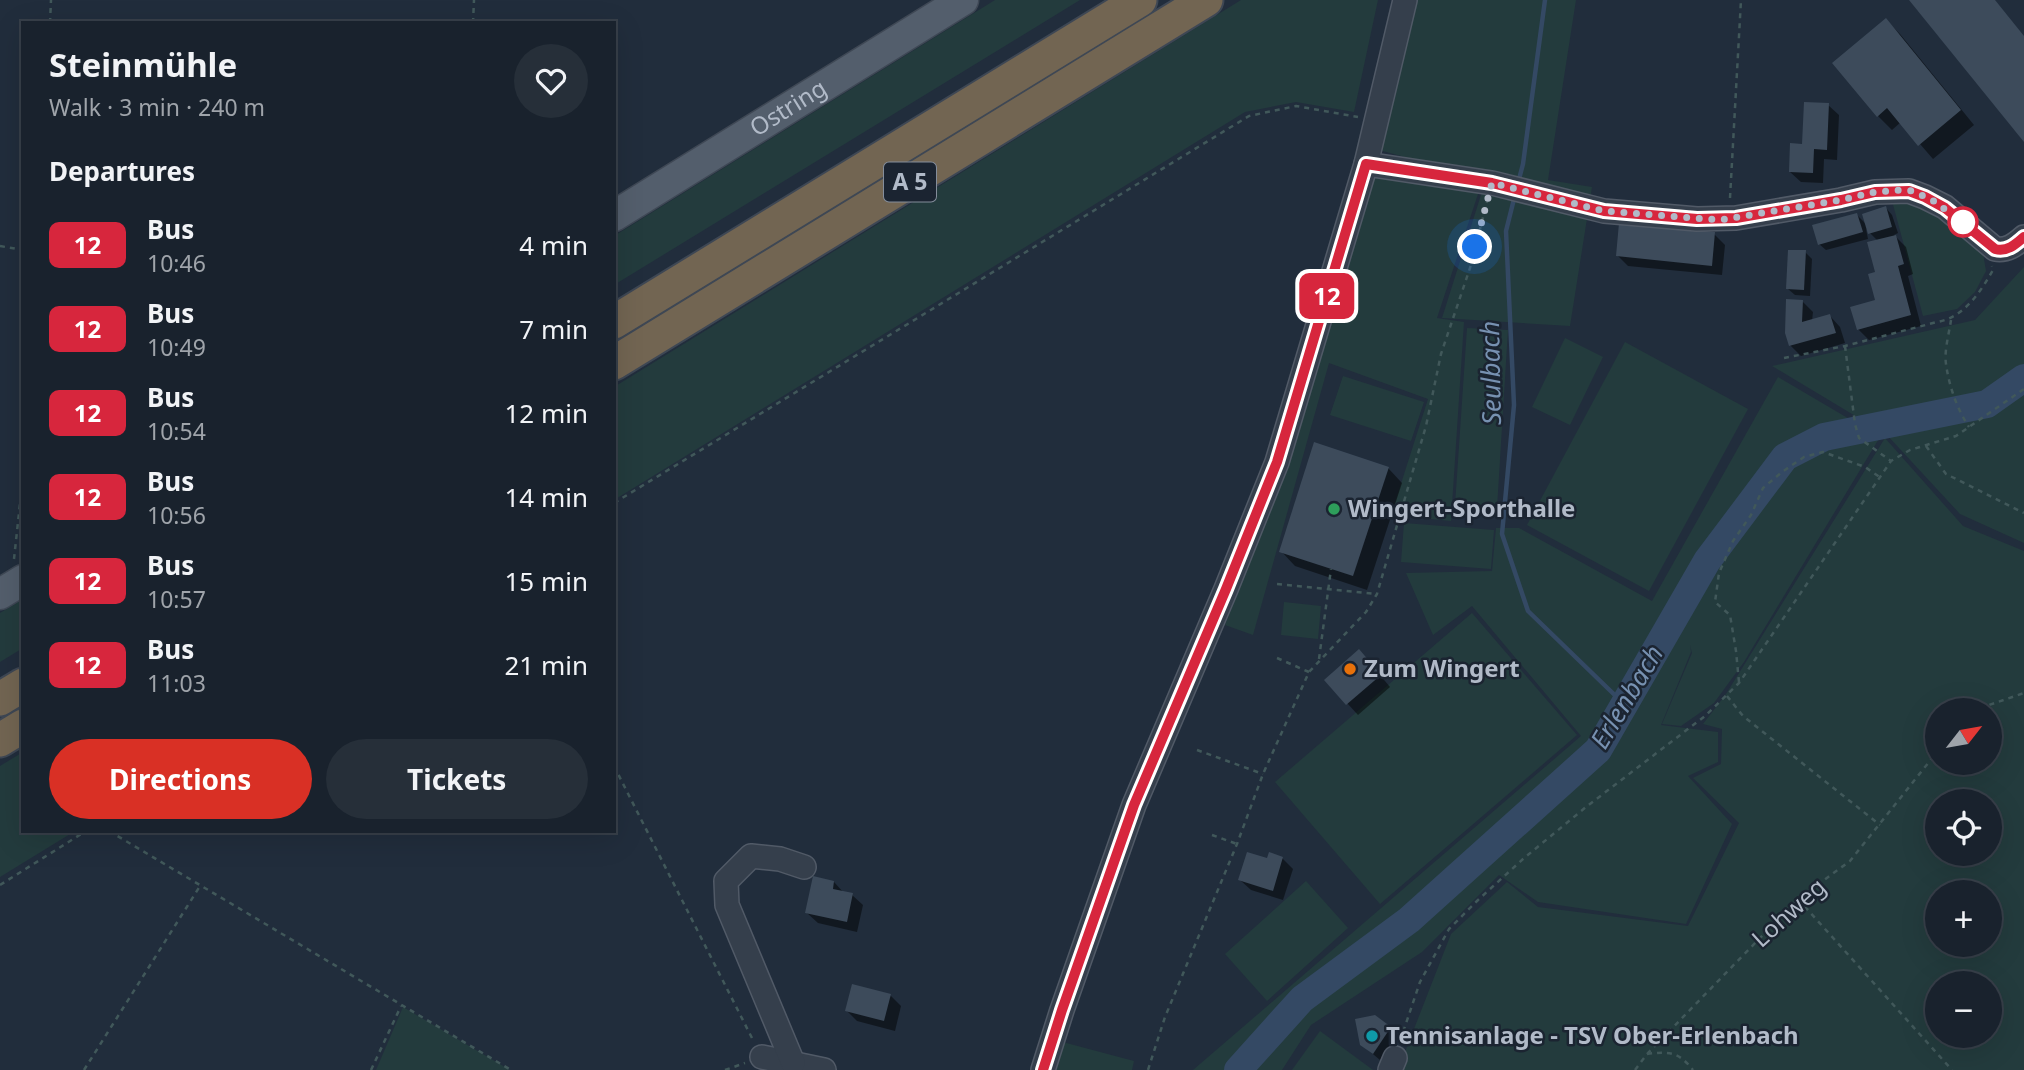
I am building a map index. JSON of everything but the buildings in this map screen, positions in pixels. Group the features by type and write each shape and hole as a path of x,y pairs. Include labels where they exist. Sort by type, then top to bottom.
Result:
{"highway":[{"name":"A 5","path":"616,321 1140,0"},
{"name":"A 5","path":"616,362 1206,0"},
{"path":"0,699 21,686"},
{"path":"0,740 21,727"}],"main road":[{"name":"Ostring","path":"616,215 963,0"},
{"path":"0,594 15,572"}],"street":[{"path":"1043,1070 1134,805 1277,462 1366,164 1405,0"},
{"path":"1366,164 1496,184 1604,211 1697,219 1728,219 1875,192 1913,191 1940,204 1995,249 2011,247 2024,237"},
{"path":"793,1063 727,905 726,881 751,856 780,859 804,867"},
{"path":"762,1057 824,1070"}],"path":[{"path":"50,21 51,0"},
{"path":"473,21 474,0"},
{"path":"1728,219 1741,0"},
{"path":"616,502 1249,116 1296,106 1366,118"},
{"path":"1147,1070 1165,1017 1263,774 1309,672 1366,612 1377,594 1426,426 1441,354 1496,184"},
{"path":"1784,358 1951,320 1980,293 1993,270 1987,243"},
{"path":"0,246 21,250"},
{"path":"1951,320 1946,362 1961,415 1969,427"},
{"path":"1845,346 1859,438 1891,461"},
{"path":"1392,1064 1420,982 1450,929 1523,859 1727,696 1739,683 1891,461 1910,450 1956,436 2024,389"},
{"path":"1926,446 1946,474 2024,513"},
{"path":"1739,683 1730,615 1715,602 1719,573 1733,541 1751,515 1763,488 1804,457 1823,452 1865,467 1881,478"},
{"path":"15,572 21,495"},
{"path":"1319,660 1331,569"},
{"path":"1277,584 1377,594"},
{"path":"1277,658 1309,672"},
{"path":"2002,700 2024,692"},
{"path":"1727,696 1743,716 1880,825"},
{"path":"1198,750 1263,774"},
{"name":"Lohweg","path":"1635,1070 1647,1054 1798,899 1850,860 1925,767"},
{"path":"616,770 762,1057"},
{"path":"0,884 83,833"},
{"path":"113,833 511,1070"},
{"path":"1212,835 1237,844"},
{"path":"84,1070 201,885"},
{"path":"1798,899 1952,1070"},
{"path":"371,1070 401,1006"},
{"path":"1647,1054 1666,1051 1686,1061 1693,1070"}],"green space":[{"path":"995,0 1080,0 616,284 616,235"},
{"path":"1241,0 1378,0 1354,112 1296,102 1245,112 616,499 616,386"},
{"path":"1411,0 1576,0 1548,180 1592,187 1570,326 1442,318 1486,179 1379,150"},
{"path":"1374,169 1482,182 1437,318 1464,322 1451,521 1391,515 1428,399 1329,363 1253,635 1225,625 1288,463"},
{"path":"1906,193 1982,247 1986,271 1975,292 1957,309 1923,316 1891,197"},
{"path":"2024,267 2024,543 1960,514 1887,435 1772,366 1975,320"},
{"path":"1467,328 1508,330 1497,508 1455,505"},
{"path":"1565,338 1603,357 1570,425 1532,407"},
{"path":"1625,342 1748,409 1649,591 1527,525"},
{"path":"1343,376 1424,402 1411,441 1330,415"},
{"path":"1778,377 1880,437 1744,662 1714,703 1681,726 1662,724 1692,653 1690,645 1691,652 1661,725 1718,732 1718,762 1688,776 1732,824 1686,924 1538,902 1499,875 1422,952 1311,1025 1282,1070 1193,1070 1581,736 1472,606 1433,635 1406,573 1492,571 1496,528 1519,528 1652,601"},
{"path":"1885,438 1963,526 2024,551 2024,1070 1398,1070 1451,934 1507,882 1538,907 1688,926 1739,823 1693,778 1721,764 1722,729 1703,724 1726,694"},
{"path":"1404,523 1494,530 1491,569 1401,562"},
{"path":"21,600 21,649 0,662 0,613"},
{"path":"1284,602 1321,606 1318,639 1281,635"},
{"path":"1472,613 1577,735 1380,904 1275,782"},
{"path":"21,753 21,833 72,833 0,877 0,766"},
{"path":"1306,881 1348,928 1267,1001 1225,954"},
{"path":"403,1007 510,1070 376,1070"},
{"path":"1320,1031 1373,1070 1292,1070"},
{"path":"1055,1040 1134,1061 1132,1070 1047,1070"}],"waterway":[{"name":"Seulbach","path":"1518,183 1523,164 1545,0"},
{"name":"Seulbach","path":"1515,195 1506,231 1514,405 1502,534 1528,611 1624,704"},
{"name":"Erlenbach","path":"1238,1070 1302,999 1409,920 1598,750 1707,561 1785,457 1824,437 1987,404 2024,378"}],"bus line":[{"name":"12","path":"1043,1070 1134,805 1277,462 1366,164 1492,183 1604,211 1697,219 1736,218 1875,192 1913,191 1940,204 1995,249 2011,247 2024,237"}],"place":[{"name":"Wingert-Sporthalle","path":"1334,509"},
{"name":"Zum Wingert","path":"1350,669"},
{"name":"Tennisanlage - TSV Ober-Erlenbach","path":"1372,1036"}],"route":[{"path":"1475,247 1492,183 1604,211 1720,220 1875,192 1913,191 1932,200 1963,222"}]}
